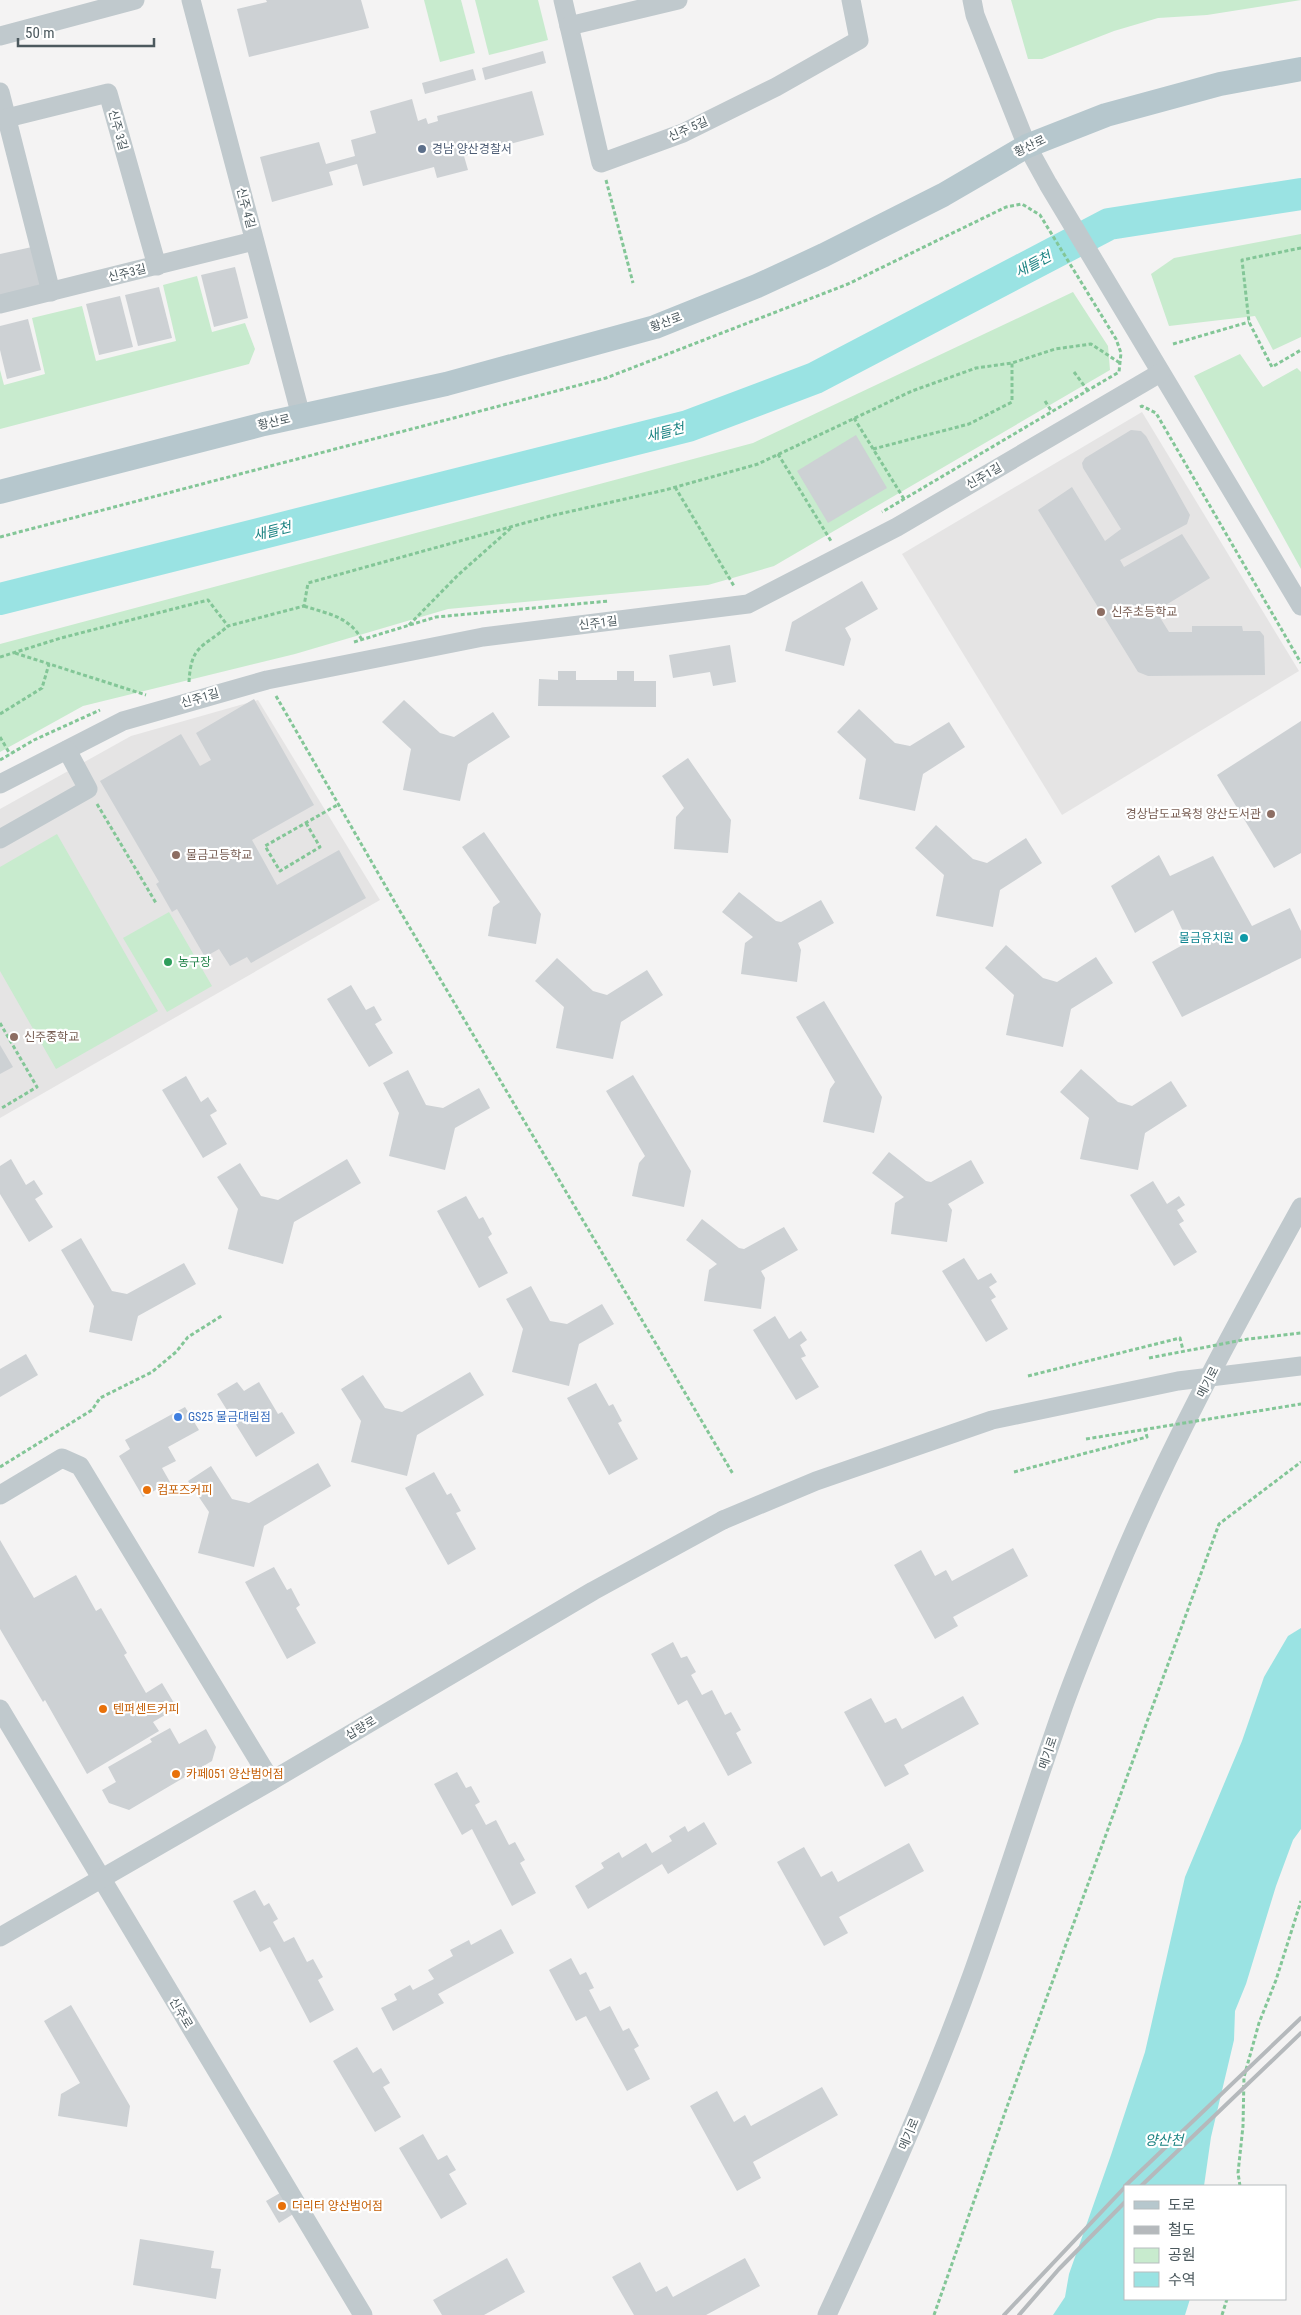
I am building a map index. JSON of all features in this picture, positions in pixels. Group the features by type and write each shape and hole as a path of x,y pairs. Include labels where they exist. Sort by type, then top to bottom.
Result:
{"main road":[{"name":"황산로","path":"0,492 300,416 446,384 655,327 757,286 824,255 944,195 1027,146 1106,115 1220,84 1301,69"}],"street":[{"path":"0,36 135,0"},
{"name":"신주 4길","path":"191,0 300,416"},
{"path":"563,0 601,162"},
{"path":"569,26 678,0"},
{"name":"신주 5길","path":"601,162 683,133 776,87 860,40 851,0"},
{"path":"972,0 975,15 997,74 1027,146 1160,373 1301,606"},
{"path":"0,92 51,292"},
{"name":"신주 3길","path":"7,118 108,93 157,266"},
{"name":"신주3길","path":"0,304 254,241"},
{"name":"신주1길","path":"0,784 123,720 267,680 483,637 748,604 897,527 1160,373"},
{"path":"0,838 88,789 67,750"},
{"name":"메기로","path":"827,2315 895,2167 935,2073 973,1973 1062,1712 1114,1578 1159,1478 1242,1314 1301,1206"},
{"name":"삽량로","path":"0,1937 271,1781 593,1591 723,1520 816,1480 992,1420 1178,1381 1301,1366"},
{"path":"0,1495 62,1458 80,1466 271,1781"},
{"name":"신주로","path":"0,1709 100,1879 363,2315"}],"path":[{"path":"601,162 633,283"},
{"path":"0,537 606,378 848,284 1006,207 1022,204 1040,215 1116,340 1121,353 1119,372 880,514"},
{"path":"1301,248 1242,260 1249,322 1272,367 1301,350"},
{"path":"1173,344 1249,322"},
{"path":"304,606 308,583 513,526 675,487 758,464 912,392 976,368 1012,362 1055,349 1091,344 1120,363"},
{"path":"873,449 969,424 1011,402 1012,362"},
{"path":"1074,372 1088,391"},
{"path":"1045,401 1052,412"},
{"path":"1134,410 1142,406 1156,413 1301,663"},
{"path":"854,418 904,499"},
{"path":"778,454 832,542"},
{"path":"675,487 734,586"},
{"path":"408,626 458,575 513,526"},
{"path":"824,546 840,537"},
{"path":"726,588 743,584"},
{"path":"0,657 208,600 228,626"},
{"path":"353,643 436,618 615,601"},
{"path":"189,682 190,663 201,646 228,626 304,606 339,617 355,628 362,640"},
{"path":"14,653 146,695"},
{"path":"0,714 42,688 49,664"},
{"path":"182,684 198,680"},
{"path":"283,690 273,692 733,1474"},
{"path":"138,698 154,692"},
{"path":"0,760 52,732 103,709"},
{"path":"0,737 10,754"},
{"path":"88,789 156,903"},
{"path":"306,823 320,847 280,871 265,846 339,804"},
{"path":"0,1023 37,1087 0,1109"},
{"path":"0,1467 92,1410 100,1398 152,1372 176,1352 188,1337 223,1315"},
{"path":"1148,1358 1248,1339 1301,1333"},
{"path":"1028,1376 1180,1338 1183,1350"},
{"path":"1086,1439 1301,1404"},
{"path":"1014,1472 1147,1437 1144,1429"},
{"path":"934,2315 1006,2110 1219,1524 1301,1462"},
{"path":"1240,2185 1238,2173 1243,2126 1244,2077 1259,2023 1276,1980 1301,1901"},
{"path":"1222,2315 1227,2300"}],"shaded area":[{"name":"신주초등학교","path":"1142,412 1299,671 1062,815 902,554"},
{"name":"물금고등학교","path":"258,700 380,900 0,1118 0,809 131,736"}],"green space":[{"path":"424,0 461,0 475,53 440,62"},
{"path":"475,0 538,0 548,40 489,55"},
{"path":"1011,0 1301,0 1207,15 1158,18 1114,31 1042,59 1028,59"},
{"path":"1301,234 1301,337 1273,350 1255,316 1169,326 1151,274 1174,258"},
{"path":"197,276 212,332 245,323 255,349 249,364 0,429 0,370 4,385 45,374 32,318 82,306 96,361 176,341 163,285"},
{"path":"1073,292 1108,346 1110,370 774,566 708,585 448,609 295,654 83,706 0,752 0,644 753,443"},
{"path":"1240,354 1263,387 1297,368 1301,372 1301,569 1194,376"},
{"path":"57,834 158,1011 56,1069 0,971 0,867"},
{"name":"농구장","path":"169,912 212,986 167,1012 123,938"}],"water":[{"name":"양산천","path":"1301,1628 1301,1829 1293,1840 1276,1886 1246,1984 1235,2011 1234,2040 1211,2137 1204,2185 1124,2185 1124,2300 1190,2300 1185,2315 1053,2315 1065,2297 1069,2274 1145,2052 1185,1877 1242,1741 1264,1677 1288,1636"}],"building":[{"path":"266,0 361,0 369,28 249,57 237,9 267,2"},
{"path":"543,51 546,63 485,80 482,68"},
{"path":"473,69 476,80 425,94 422,83"},
{"name":"경남 양산경찰서","path":"532,91 544,135 464,156 468,170 437,178 434,167 363,186 357,164 329,172 333,185 272,202 260,157 319,142 326,164 355,156 351,140 376,133 370,111 412,99 418,121 426,118 428,124 438,121 437,116"},
{"path":"32,247 41,288 0,297 0,254"},
{"path":"235,267 248,318 214,327 201,275"},
{"path":"159,287 172,338 138,346 125,295"},
{"path":"120,296 133,347 99,355 86,304"},
{"path":"28,319 41,370 7,379 0,350 0,326"},
{"path":"1131,430 1141,431 1146,436 1190,515 1187,524 1120,560 1124,567 1182,534 1210,578 1156,611 1169,632 1192,632 1192,626 1242,626 1243,631 1260,631 1264,636 1265,675 1148,676 1138,672 1038,510 1072,487 1105,541 1121,529 1083,468 1082,463 1085,458"},
{"path":"856,435 887,488 828,523 797,471"},
{"path":"862,581 878,609 845,628 851,639 844,666 785,651 792,622"},
{"path":"730,645 736,682 713,686 710,672 673,678 669,655"},
{"path":"558,671 576,671 576,680 617,680 617,671 634,671 634,681 656,681 656,707 538,706 539,679 558,680"},
{"path":"254,699 314,805 252,840 277,885 339,850 366,898 251,963 247,957 230,966 219,949 205,957 177,909 172,912 156,884 159,882 100,781 181,734 200,766 211,760 196,733"},
{"path":"404,700 440,733 454,737 493,712 510,737 468,764 460,801 403,790 411,749 382,722"},
{"path":"859,709 895,743 910,746 949,722 965,747 923,774 915,811 859,799 866,759 837,732"},
{"name":"경상남도교육청 양산도서관","path":"1301,721 1301,853 1274,868 1217,775"},
{"path":"688,758 731,820 728,853 674,849 676,817 684,808 662,776"},
{"path":"936,825 973,859 987,863 1026,838 1042,863 1000,890 993,927 936,916 944,875 915,848"},
{"path":"484,832 541,914 536,944 488,936 493,907 500,902 462,847"},
{"name":"물금유치원","path":"1159,855 1170,876 1213,856 1252,926 1290,908 1301,931 1301,958 1182,1017 1152,962 1188,942 1173,910 1135,933 1111,886"},
{"path":"739,892 776,921 781,922 821,900 834,923 798,943 801,950 797,982 741,974 745,943 753,937 722,912"},
{"path":"1006,945 1043,978 1057,982 1096,957 1113,983 1071,1009 1063,1047 1006,1035 1014,995 985,968"},
{"path":"557,958 593,991 607,995 647,970 663,995 621,1022 613,1059 556,1048 564,1007 535,981"},
{"path":"351,985 366,1010 374,1006 382,1020 375,1024 393,1053 369,1067 327,999"},
{"path":"824,1001 882,1097 874,1133 823,1122 830,1089 835,1082 796,1017"},
{"path":"0,1045 13,1067 0,1074"},
{"path":"1081,1069 1118,1102 1132,1106 1171,1081 1187,1106 1145,1133 1138,1170 1080,1159 1089,1118 1060,1092"},
{"path":"408,1070 426,1105 443,1108 479,1088 490,1108 455,1128 445,1170 389,1156 399,1113 383,1083"},
{"path":"633,1075 691,1171 684,1207 632,1196 639,1163 645,1156 606,1091"},
{"path":"186,1076 201,1102 208,1097 217,1111 210,1115 227,1144 203,1158 162,1090"},
{"path":"889,1152 926,1181 931,1182 971,1160 984,1183 948,1204 952,1210 947,1242 891,1234 895,1203 904,1197 872,1173"},
{"path":"11,1159 26,1185 34,1180 43,1194 35,1199 53,1227 29,1242 0,1194 0,1166"},
{"path":"347,1159 361,1183 294,1222 283,1264 228,1249 238,1209 217,1177 240,1163 261,1196 278,1200"},
{"path":"1153,1181 1167,1204 1179,1196 1185,1205 1177,1210 1184,1221 1179,1224 1197,1252 1174,1266 1130,1195"},
{"path":"466,1196 479,1219 483,1217 492,1234 488,1237 508,1273 479,1288 437,1211"},
{"path":"702,1219 739,1248 744,1249 784,1227 798,1250 761,1271 765,1278 761,1309 704,1301 709,1270 717,1264 686,1240"},
{"path":"81,1238 112,1291 127,1294 184,1263 196,1284 138,1316 132,1341 89,1332 94,1306 61,1250"},
{"path":"964,1258 978,1280 991,1273 997,1282 989,1287 996,1297 991,1300 1008,1329 986,1342 942,1271"},
{"path":"531,1286 550,1321 567,1324 602,1304 614,1324 579,1344 569,1386 512,1372 523,1329 506,1299"},
{"path":"775,1316 789,1339 801,1331 807,1340 800,1345 806,1356 801,1358 819,1387 796,1400 753,1330"},
{"path":"26,1354 38,1375 0,1397 0,1369"},
{"path":"470,1372 484,1395 417,1435 407,1476 351,1462 361,1421 341,1389 363,1375 385,1408 402,1412"},
{"path":"237,1382 244,1391 259,1382 278,1414 282,1412 295,1433 256,1457 217,1394"},
{"path":"596,1383 609,1406 613,1404 622,1421 618,1423 638,1459 609,1475 567,1398"},
{"path":"185,1407 199,1430 168,1447 176,1461 162,1468 170,1482 143,1497 119,1456 130,1449 125,1440"},
{"path":"318,1463 331,1486 264,1526 254,1567 198,1553 209,1512 188,1481 211,1466 232,1499 249,1503"},
{"path":"434,1472 447,1495 451,1493 461,1511 456,1513 476,1549 448,1565 405,1488"},
{"path":"0,1540 34,1598 76,1575 96,1611 101,1608 127,1653 124,1655 146,1693 162,1683 177,1708 153,1722 159,1731 87,1774 45,1700 43,1702 0,1629"},
{"path":"1013,1548 1028,1576 953,1617 958,1626 935,1639 894,1565 921,1550 935,1576 946,1570 952,1581"},
{"path":"274,1567 287,1590 291,1588 300,1605 296,1608 316,1643 287,1659 245,1582"},
{"path":"673,1642 681,1658 687,1656 696,1672 691,1675 702,1695 712,1690 725,1715 731,1712 741,1730 736,1733 752,1763 728,1776 687,1700 678,1705 651,1654"},
{"path":"963,1696 979,1724 904,1765 909,1774 885,1787 844,1712 871,1698 885,1723 896,1718 902,1729"},
{"path":"170,1728 179,1744 206,1729 216,1747 212,1761 129,1810 109,1803 102,1790 116,1782 108,1767 152,1742 150,1739"},
{"path":"457,1772 466,1788 471,1786 480,1802 475,1805 486,1825 496,1820 509,1845 515,1842 525,1860 520,1863 536,1893 512,1906 472,1829 462,1835 434,1784"},
{"path":"704,1822 717,1844 668,1874 662,1864 588,1909 575,1886 604,1868 601,1863 619,1852 622,1858 646,1843 652,1853 672,1841 669,1836 685,1826 688,1832"},
{"path":"909,1843 924,1871 839,1917 848,1933 824,1946 777,1862 804,1847 821,1877 832,1871 838,1882"},
{"path":"255,1890 264,1906 269,1903 278,1919 273,1922 284,1942 294,1937 307,1962 313,1959 323,1977 318,1980 334,2010 310,2023 270,1947 260,1952 233,1901"},
{"path":"501,1929 514,1953 438,1994 444,2003 393,2031 381,2008 397,2000 394,1994 410,1985 413,1990 434,1979 428,1970 453,1956 450,1950 469,1940 471,1945"},
{"path":"571,1958 580,1975 586,1972 594,1988 589,1990 600,2011 610,2006 623,2031 629,2028 639,2046 634,2049 650,2079 627,2091 586,2016 576,2021 549,1970"},
{"path":"71,2005 130,2106 127,2127 58,2116 61,2094 80,2083 44,2021"},
{"path":"357,2047 373,2073 381,2068 390,2083 383,2087 401,2117 375,2132 333,2061"},
{"path":"822,2087 838,2115 753,2162 761,2178 737,2191 690,2106 717,2091 734,2122 745,2115 751,2126"},
{"path":"423,2134 438,2160 447,2155 456,2170 449,2174 467,2204 441,2219 399,2148"},
{"name":"더리터 양산범어점","path":"287,2189 298,2211 279,2223 266,2201"},
{"path":"140,2239 214,2251 211,2268 221,2269 216,2299 133,2285"},
{"path":"507,2258 525,2292 484,2315 442,2315 433,2300"},
{"path":"745,2258 760,2286 706,2315 634,2315 612,2277 640,2262 656,2292 667,2286 673,2297"}],"waterway":[{"name":"새들천","path":"0,599 688,426 815,378 1109,224 1301,194"}],"railway":[{"path":"1126,2185 1301,2018"},
{"path":"1142,2185 1301,2033"},
{"path":"1004,2315 1124,2188"},
{"path":"1019,2315 1059,2269 1124,2203"}],"place":[{"name":"경남 양산경찰서","path":"422,149"},
{"name":"신주초등학교","path":"1101,612"},
{"name":"경상남도교육청 양산도서관","path":"1271,814"},
{"name":"물금고등학교","path":"176,855"},
{"name":"물금유치원","path":"1244,938"},
{"name":"농구장","path":"168,962"},
{"name":"신주중학교","path":"14,1037"},
{"name":"GS25 물금대림점","path":"178,1417"},
{"name":"컴포즈커피","path":"147,1490"},
{"name":"텐퍼센트커피","path":"103,1709"},
{"name":"카페051 양산범어점","path":"176,1774"},
{"name":"더리터 양산범어점","path":"282,2206"}]}
